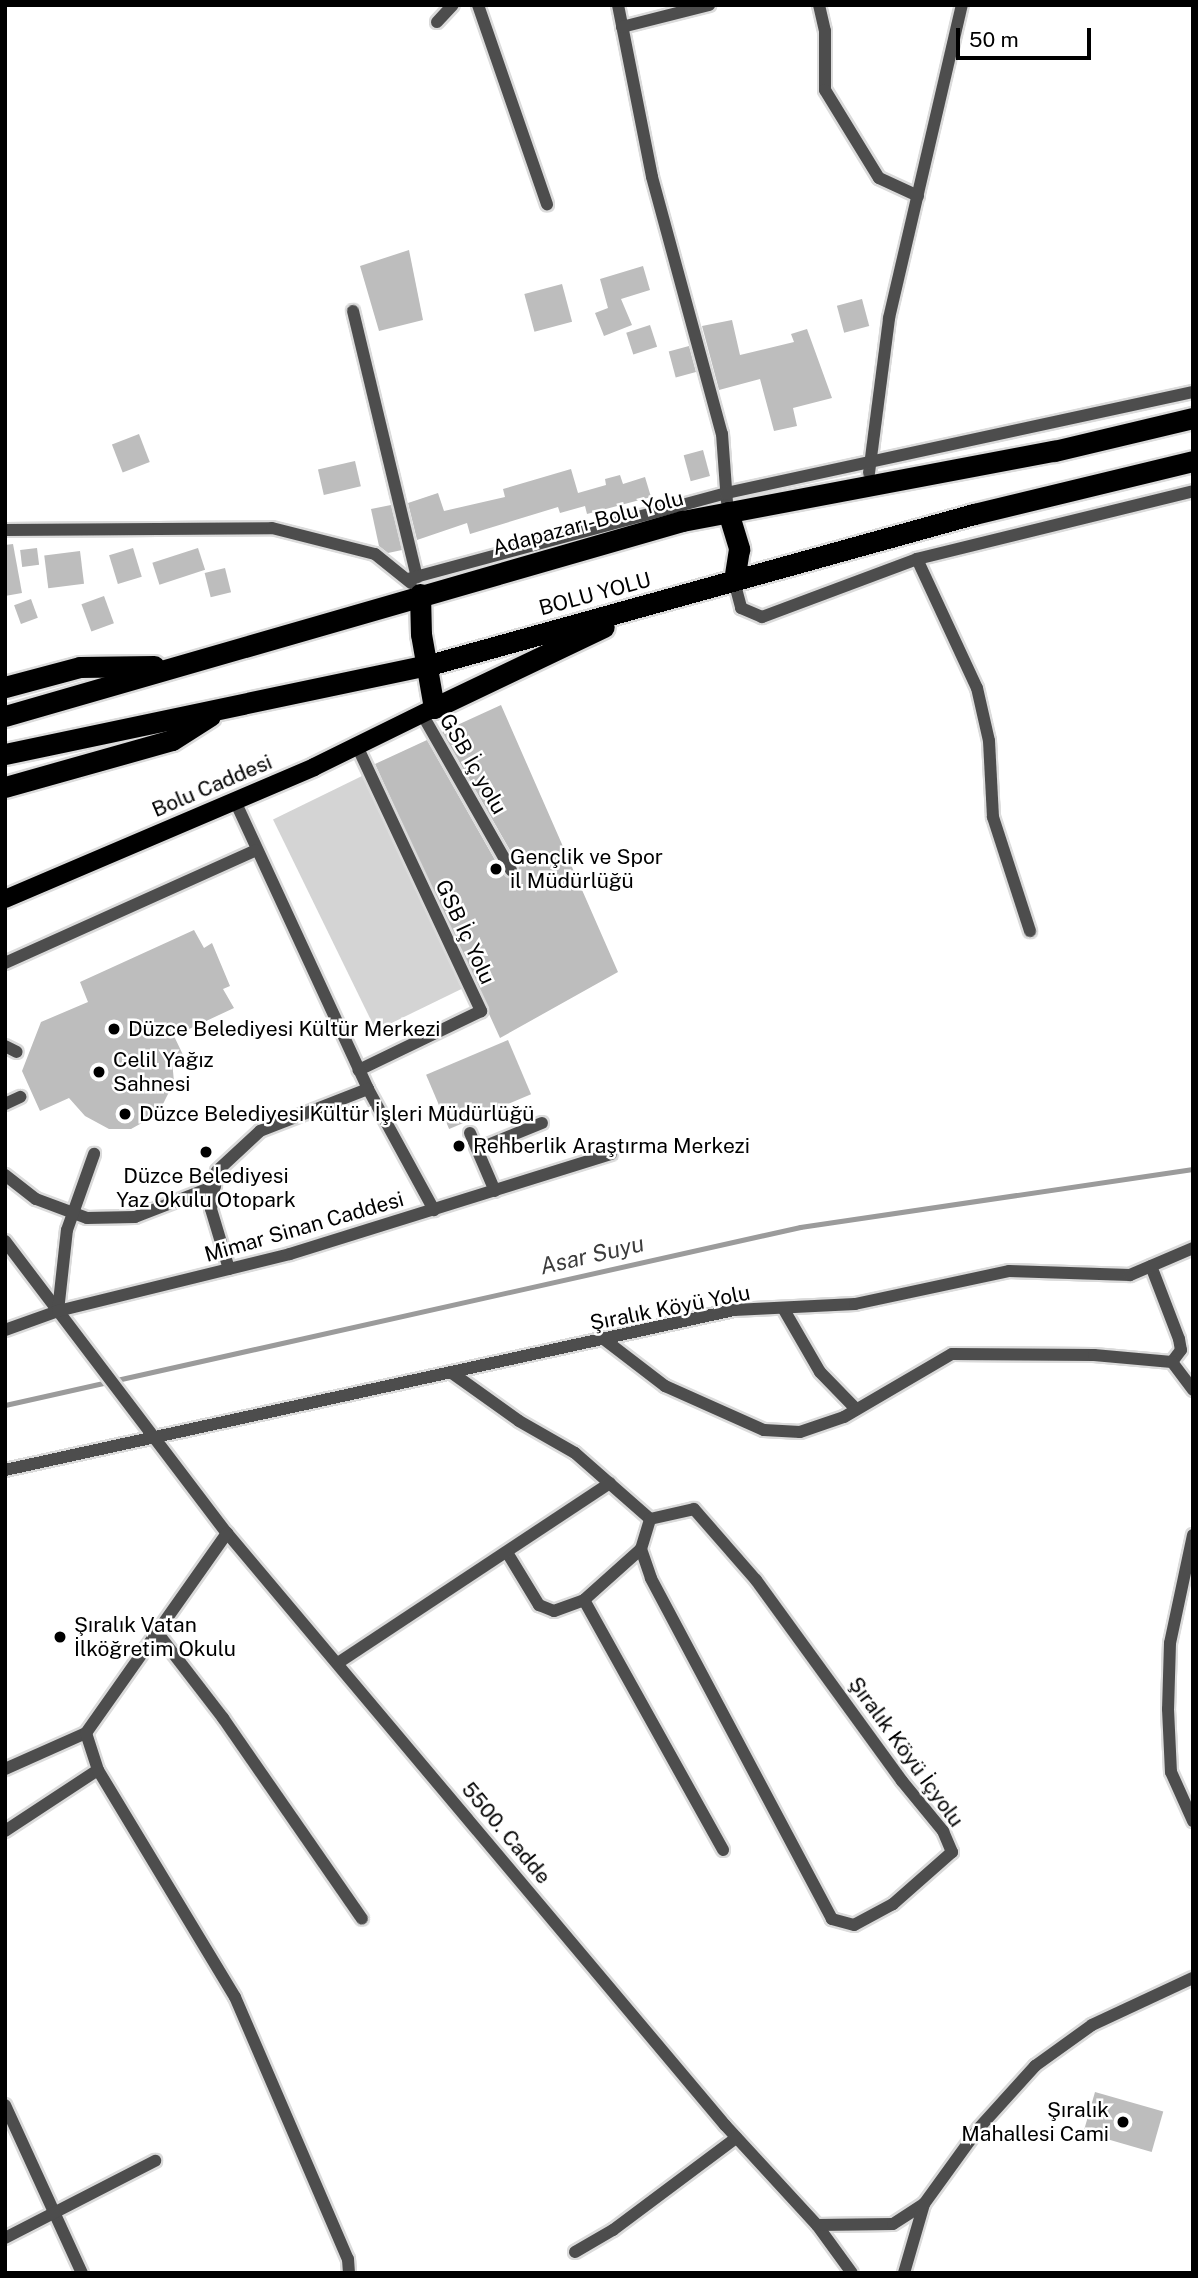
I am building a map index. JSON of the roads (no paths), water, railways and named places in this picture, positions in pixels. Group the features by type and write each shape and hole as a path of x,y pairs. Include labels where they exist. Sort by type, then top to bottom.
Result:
{"highway":[{"name":"Adapazarı-Bolu Yolu","path":"5,716 181,666 415,583 727,503 869,475 1054,451 1193,418"},
{"name":"BOLU YOLU","path":"5,754 429,665 734,581 1193,461"},
{"path":"727,503 739,549 734,581"},
{"path":"415,583 421,634 429,665 428,711 653,604"},
{"path":"5,687 80,667 181,666"},
{"path":"5,787 172,740 223,708"}],"main road":[{"name":"Bolu Caddesi","path":"5,899 235,801 428,711"}],"street":[{"path":"438,22 453,5"},
{"path":"478,5 547,204"},
{"path":"618,5 652,177 722,434 727,503"},
{"path":"622,27 709,5"},
{"path":"819,5 825,31 825,90 879,178 918,196"},
{"path":"962,5 890,318 869,475 1193,392"},
{"path":"353,311 415,583"},
{"path":"734,581 741,608 762,617 917,559 1193,491"},
{"path":"5,530 272,528 375,554 415,583"},
{"path":"917,559 977,688 989,741 993,817 1030,931"},
{"name":"GSB İç yolu","path":"428,711 511,870"},
{"name":"GSB İç Yolu","path":"357,746 481,1011 359,1070"},
{"path":"235,801 359,1070 434,1210"},
{"path":"5,964 256,850"},
{"path":"229,1269 211,1209 218,1171 260,1131 368,1088"},
{"path":"5,1104 20,1097"},
{"path":"478,1149 542,1123"},
{"path":"470,1133 495,1191"},
{"path":"58,1311 73,1213 94,1154"},
{"name":"Mimar Sinan Caddesi","path":"5,1330 58,1311 229,1269 434,1210 611,1154"},
{"path":"5,1175 36,1199 87,1218 135,1217 215,1186"},
{"path":"5,1241 58,1311"},
{"name":"Şıralık Köyü Yolu","path":"5,1470 734,1310 855,1304 1009,1271 1130,1275 1193,1248"},
{"path":"1151,1266 1179,1339 1181,1350 1172,1362"},
{"path":"783,1308 820,1372 856,1409"},
{"name":"5500. Cadde","path":"58,1311 227,1533 736,2138 817,2225 852,2273"},
{"path":"605,1340 665,1386 765,1430 800,1432 856,1409 952,1354 1094,1355 1172,1362 1193,1390"},
{"path":"452,1373 519,1421 576,1452 650,1519 641,1549 584,1600 554,1611 539,1605 508,1554"},
{"path":"338,1663 508,1554 610,1483"},
{"name":"Şıralık Köyü İçyolu","path":"641,1549 651,1578 734,1740 832,1919 854,1926 893,1904 934,1872 953,1852 943,1831 902,1781 756,1580 694,1509 650,1519"},
{"path":"5,1769 86,1733 227,1533"},
{"path":"1193,1535 1170,1643 1168,1709 1171,1772 1193,1821"},
{"path":"584,1600 723,1850"},
{"path":"156,1631 223,1718 362,1919"},
{"path":"86,1733 98,1770 234,1997 348,2259 349,2273"},
{"path":"5,1831 98,1770"},
{"path":"904,2273 925,2204 979,2128 1035,2066 1092,2025 1193,1978"},
{"path":"5,2105 82,2273"},
{"path":"575,2252 613,2231 736,2138"},
{"path":"5,2238 155,2161"},
{"path":"817,2225 893,2224 925,2204"}],"waterway":[{"name":"Asar Suyu","path":"5,1405 800,1227 1193,1169"}],"place":[{"name":"Gençlik ve Spor il Müdürlüğü","path":"496,869"},
{"name":"Düzce Belediyesi Kültür Merkezi","path":"114,1029"},
{"name":"Celil Yağız Sahnesi","path":"99,1072"},
{"name":"Düzce Belediyesi Kültür İşleri Müdürlüğü","path":"125,1114"},
{"name":"Rehberlik Araştırma Merkezi","path":"459,1146"},
{"name":"Düzce Belediyesi Yaz Okulu Otopark","path":"206,1152"},
{"name":"Şıralık Vatan İlköğretim Okulu","path":"60,1637"},
{"name":"Şıralık Mahallesi Cami","path":"1123,2122"}]}
